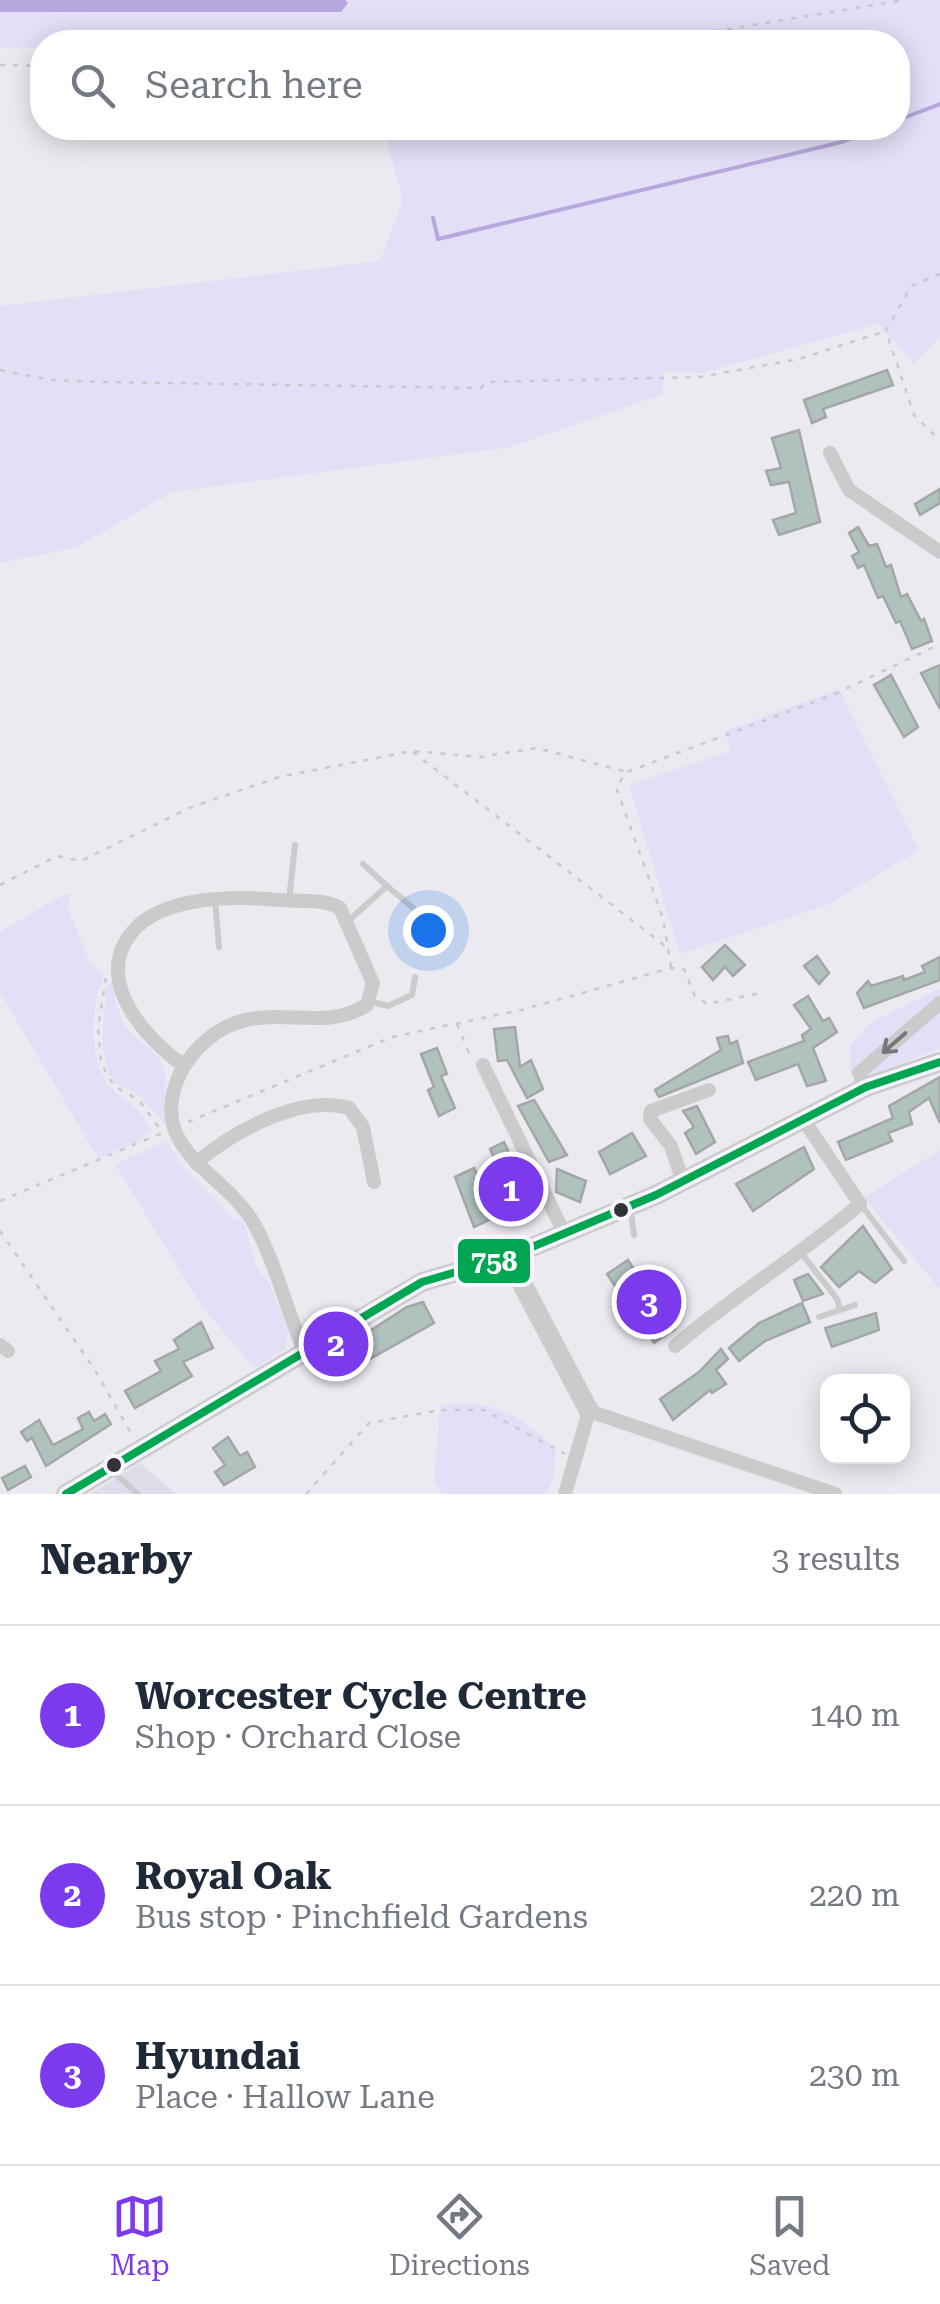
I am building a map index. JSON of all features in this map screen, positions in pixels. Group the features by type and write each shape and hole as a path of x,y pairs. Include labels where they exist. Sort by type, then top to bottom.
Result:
{"main road":[{"path":"66,1494 422,1282 508,1257 683,1182 866,1087 940,1062"},
{"path":"508,1257 589,1411"}],"street":[{"path":"830,453 849,490 940,552"},
{"path":"184,1066 143,1031 123,995 120,956 133,930 164,913 215,898 330,902 340,908 372,982 368,1000 355,1013 338,1018 273,1014 248,1018 208,1038 184,1066 174,1089 175,1128 196,1163 250,1216 268,1251 280,1296 304,1350"},
{"path":"866,1087 860,1073 940,1003"},
{"path":"483,1065 564,1233"},
{"path":"683,1182 671,1146 650,1116 658,1106 709,1090"},
{"path":"196,1163 256,1126 333,1103 349,1108 363,1128 374,1182"},
{"path":"675,1346 860,1204 803,1119"},
{"path":"565,1494 589,1411 835,1494"}],"lane":[{"path":"289,901 294,845"},
{"path":"363,864 414,908"},
{"path":"346,922 387,886"},
{"path":"215,898 219,946"},
{"path":"368,1000 380,1006 398,1003 416,992 415,977"},
{"path":"860,1204 904,1261"},
{"path":"628,1206 634,1236"},
{"path":"801,1253 836,1298 840,1310"},
{"path":"819,1318 855,1305"},
{"path":"109,1468 138,1494"}],"path":[{"path":"723,30 904,0"},
{"path":"0,64 30,65"},
{"path":"0,370 50,380 101,382 481,388 487,382 734,373 886,332 911,286 940,274"},
{"path":"886,332 914,415 940,442"},
{"path":"672,968 663,918 616,786 628,772 835,694 940,644"},
{"path":"0,886 57,856 81,861 189,808 279,777 412,751 480,756 537,748 628,772"},
{"path":"412,751 668,948"},
{"path":"175,1128 392,1037 522,1010 672,968 684,969 695,996 707,1004 760,993"},
{"path":"0,1201 166,1132 139,1100 114,1086 101,1063 98,1028 103,986 119,971"},
{"path":"456,1022 474,1065 483,1065"},
{"path":"0,1232 95,1370 140,1449"},
{"path":"306,1494 369,1422 440,1410 484,1410 575,1458"}],"shaded area":[{"path":"0,0 348,3 341,12 0,12"},
{"path":"345,0 940,0 940,336 914,364 878,324 702,373 664,372 663,394 511,447 172,492 75,548 0,563 0,306 380,261 403,200 386,140 910,140 910,30 30,30 30,48 0,48 0,12 341,12"},
{"path":"839,689 919,850 829,904 680,954 629,785 731,751 725,731"},
{"path":"65,894 71,895 67,906 90,963 104,975 93,1030 101,1073 114,1091 139,1111 150,1130 136,1143 98,1158 0,992 0,932"},
{"path":"111,981 126,1026 162,1064 166,1125 139,1096 116,1084 109,1074 102,1045 106,987"},
{"path":"940,988 940,1048 876,1074 851,1076 850,1046 871,1023"},
{"path":"167,1141 180,1163 233,1218 242,1221 254,1261 268,1281 289,1333 284,1350 254,1368 201,1305 115,1164"},
{"path":"940,1150 940,1289 864,1198"},
{"path":"469,1403 517,1418 556,1450 553,1480 546,1494 443,1494 434,1483 440,1405"},
{"path":"140,1463 176,1494 90,1494"}],"building":[{"path":"887,370 893,385 823,409 826,417 812,423 804,400"},
{"path":"799,430 820,522 779,535 773,520 796,513 789,482 771,485 766,471 781,468 772,438"},
{"path":"940,489 940,503 920,515 915,504"},
{"path":"858,527 869,546 877,544 886,567 891,565 901,597 907,594 921,621 924,619 932,641 912,649 900,621 896,623 883,596 878,598 864,565 858,568 852,556 859,552 849,533"},
{"path":"940,665 940,709 921,673"},
{"path":"891,675 918,727 904,737 874,685"},
{"path":"725,945 745,965 733,976 725,967 713,980 702,967"},
{"path":"817,956 829,973 819,984 804,966"},
{"path":"940,957 940,980 864,1008 857,993 868,981 871,986 903,976 904,980 925,972 922,966"},
{"path":"808,996 823,1021 829,1018 837,1032 813,1048 826,1081 807,1086 798,1064 756,1080 748,1062 804,1041 802,1035 811,1029 794,1005"},
{"path":"515,1027 520,1067 531,1060 543,1089 527,1098 507,1060 498,1061 494,1029"},
{"path":"728,1036 730,1044 737,1041 743,1063 659,1097 655,1090 721,1050 717,1038"},
{"path":"437,1048 447,1074 441,1076 455,1108 439,1116 428,1090 434,1087 421,1054"},
{"path":"940,1077 940,1123 929,1098 909,1112 912,1124 888,1133 892,1141 846,1160 838,1142 893,1118 889,1106"},
{"path":"534,1100 567,1155 549,1162 518,1106"},
{"path":"697,1106 715,1142 696,1154 685,1133 694,1127 683,1111"},
{"path":"632,1133 646,1156 610,1174 599,1152"},
{"path":"504,1142 531,1200 474,1227 455,1177 474,1168 486,1194 506,1184 490,1149"},
{"path":"804,1147 814,1169 753,1211 736,1184"},
{"path":"557,1169 586,1181 580,1202 556,1192"},
{"path":"863,1226 892,1269 875,1283 859,1271 839,1287 821,1267"},
{"path":"628,1260 654,1301 666,1293 672,1303 661,1311 675,1329 654,1343 607,1274"},
{"path":"808,1274 823,1294 803,1301 794,1280"},
{"path":"423,1302 434,1323 350,1370 337,1352 407,1307"},
{"path":"802,1303 810,1322 765,1341 739,1361 729,1348 759,1323"},
{"path":"876,1313 879,1330 832,1347 825,1328"},
{"path":"201,1322 213,1348 183,1362 192,1376 135,1408 125,1391 161,1371 155,1361 179,1349 174,1340"},
{"path":"721,1349 728,1359 716,1370 726,1384 712,1393 710,1390 673,1420 660,1399 699,1372"},
{"path":"89,1412 94,1421 105,1414 111,1424 46,1466 32,1438 27,1441 21,1432 39,1420 53,1445 83,1429 78,1418"},
{"path":"228,1437 240,1456 247,1452 255,1467 224,1485 215,1472 225,1465 213,1448"},
{"path":"25,1466 31,1477 8,1490 2,1478"}],"waterway":[{"path":"910,115 940,104"},
{"path":"433,218 438,239 847,140"}],"transit line":[{"name":"758","path":"66,1494 422,1282 508,1257 656,1195 866,1087 940,1062"}],"place":[{"name":"Worcester Cycle Centre","path":"511,1189"},
{"name":"Hyundai","path":"649,1302"},
{"name":"Royal Oak","path":"336,1344"}]}
